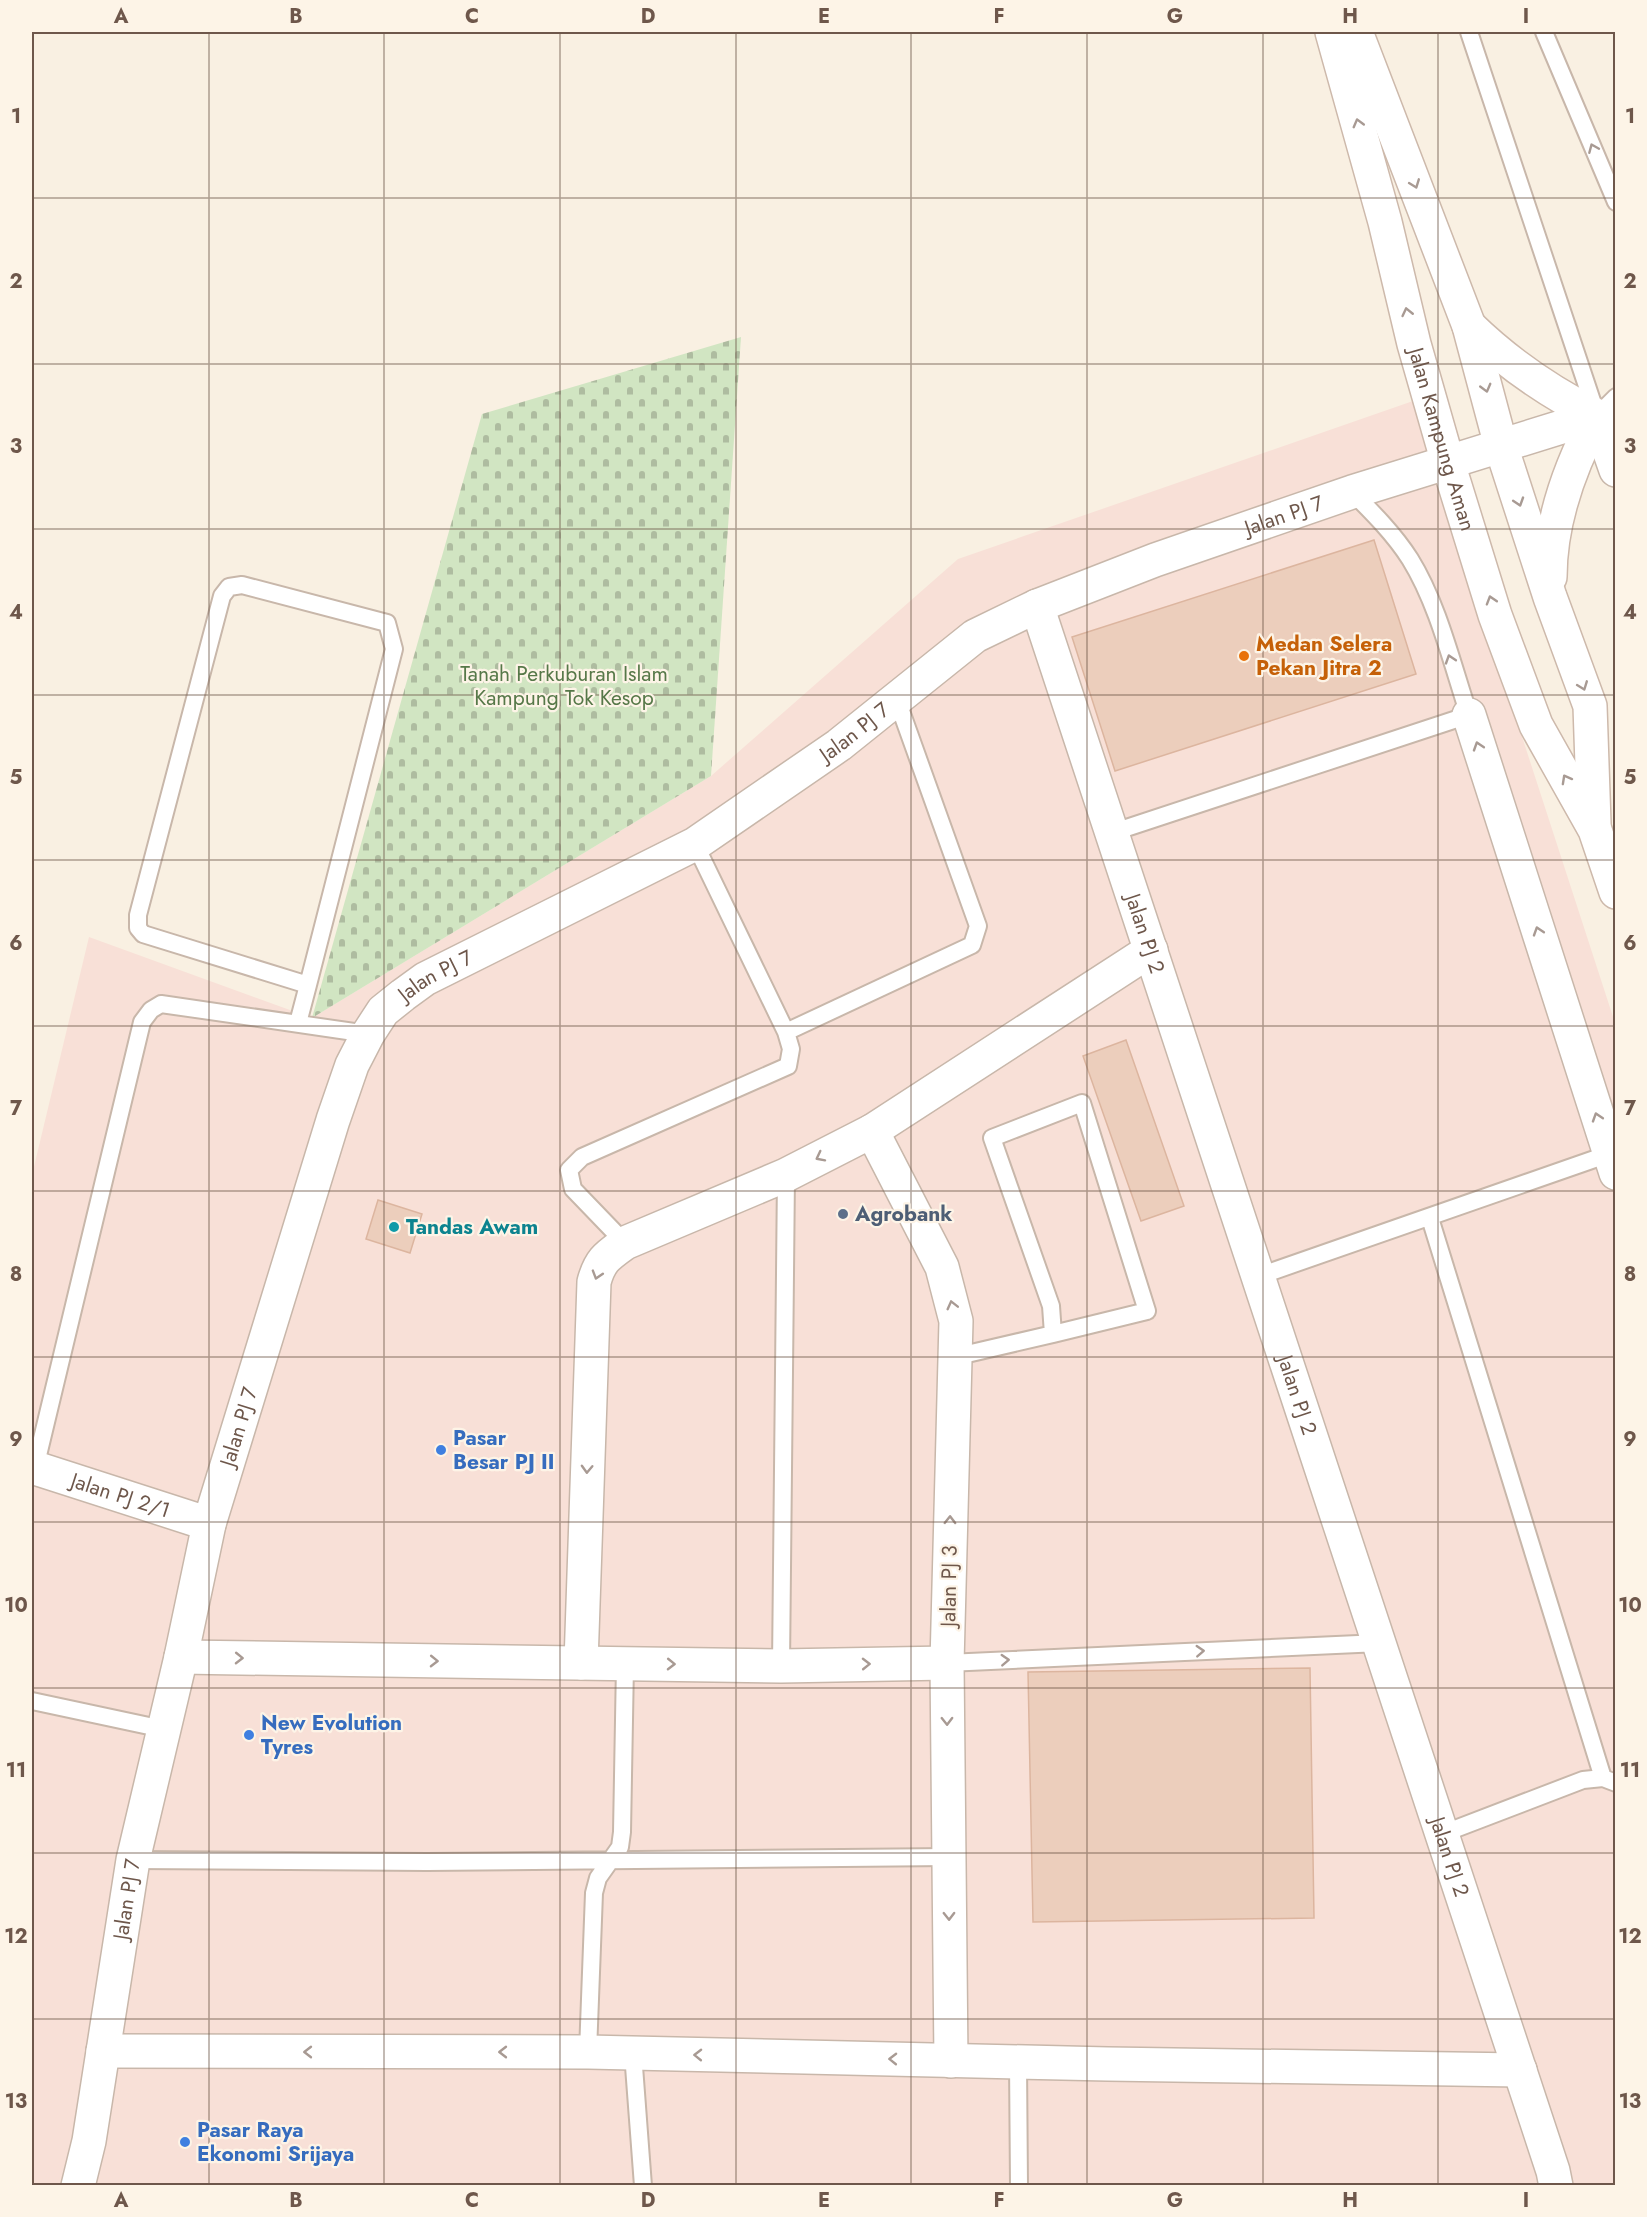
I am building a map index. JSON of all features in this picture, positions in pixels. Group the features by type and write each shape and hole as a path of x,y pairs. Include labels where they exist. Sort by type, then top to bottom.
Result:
{"street":[{"name":"Jalan Kampung Aman","path":"1332,32 1385,222 1414,344 1495,615 1536,724 1594,830 1616,892"},
{"name":"Jalan Kampung Aman","path":"1356,32 1469,326 1502,446 1550,597 1590,706 1594,830"},
{"path":"1469,326 1499,355 1541,386 1609,412"},
{"name":"Jalan PJ 7","path":"89,2140 133,1860 181,1657 209,1524 333,1119 352,1065 383,1011 425,980 695,844 839,745 896,697 975,636 1038,606 1155,560 1352,492 1609,412"},
{"path":"1609,412 1616,470"},
{"path":"1550,597 1552,545 1560,503 1569,473 1609,412"},
{"name":"Jalan PJ 2","path":"1038,606 1520,2070 1556,2186"},
{"path":"1469,715 1612,1163"},
{"path":"580,1663 594,1282 604,1257 625,1243 786,1175 872,1131 1151,950"},
{"name":"Jalan PJ 3","path":"872,1131 942,1267 956,1320 946,1663 951,2061"},
{"name":"Jalan PJ 2/1","path":"33,1467 209,1524"},
{"path":"181,1657 781,1666 946,1663"},
{"path":"103,2051 588,2052 951,2061 1520,2070"},
{"path":"78,2186 89,2140"},
{"path":"89,2140 93,2186"}],"lane":[{"path":"1469,32 1609,412"},
{"path":"1544,32 1616,202"},
{"path":"1114,832 1469,715 1424,585 1394,537 1352,492"},
{"path":"298,1023 308,985 394,649 387,623 242,585 228,587 222,596 138,915 138,928 143,934 308,985"},
{"path":"786,1032 972,945 978,926 896,697"},
{"path":"625,1243 573,1189 569,1170 582,1157 788,1066 791,1049 786,1032 695,844"},
{"path":"33,1467 142,1022 151,1010 161,1004 368,1034"},
{"path":"954,1357 1053,1334 1147,1311 1082,1103 992,1138 1052,1306 1053,1334"},
{"path":"1259,1276 1430,1218 1612,1163"},
{"path":"781,1666 786,1175"},
{"path":"1430,1218 1609,1781 1583,1780 1442,1834"},
{"path":"946,1663 1380,1643"},
{"path":"588,2052 594,1893 598,1878 620,1847 622,1832 625,1664"},
{"path":"32,1701 163,1729"},
{"path":"133,1860 949,1857"},
{"path":"633,2053 642,2186"},
{"path":"1018,2062 1019,2186"}],"shaded area":[{"path":"1413,401 1615,1023 1615,2185 32,2186 32,1175 89,937 312,1018 711,776 958,559"}],"green space":[{"name":"Tanah Perkuburan Islam Kampung Tok Kesop","path":"741,337 711,776 312,1018 482,414"}],"building":[{"name":"Medan Selera Pekan Jitra 2","path":"1374,540 1416,674 1115,771 1072,637"},
{"path":"1126,1040 1184,1206 1141,1221 1083,1056"},
{"name":"Tandas Awam","path":"378,1200 422,1214 410,1253 366,1239"},
{"path":"1310,1668 1314,1918 1033,1922 1028,1672"}],"place":[{"name":"Medan Selera Pekan Jitra 2","path":"1244,656"},
{"name":"Agrobank","path":"843,1214"},
{"name":"Tandas Awam","path":"394,1227"},
{"name":"Pasar Besar PJ II","path":"441,1450"},
{"name":"New Evolution Tyres","path":"249,1735"},
{"name":"Pasar Raya Ekonomi Srijaya","path":"185,2142"}]}
